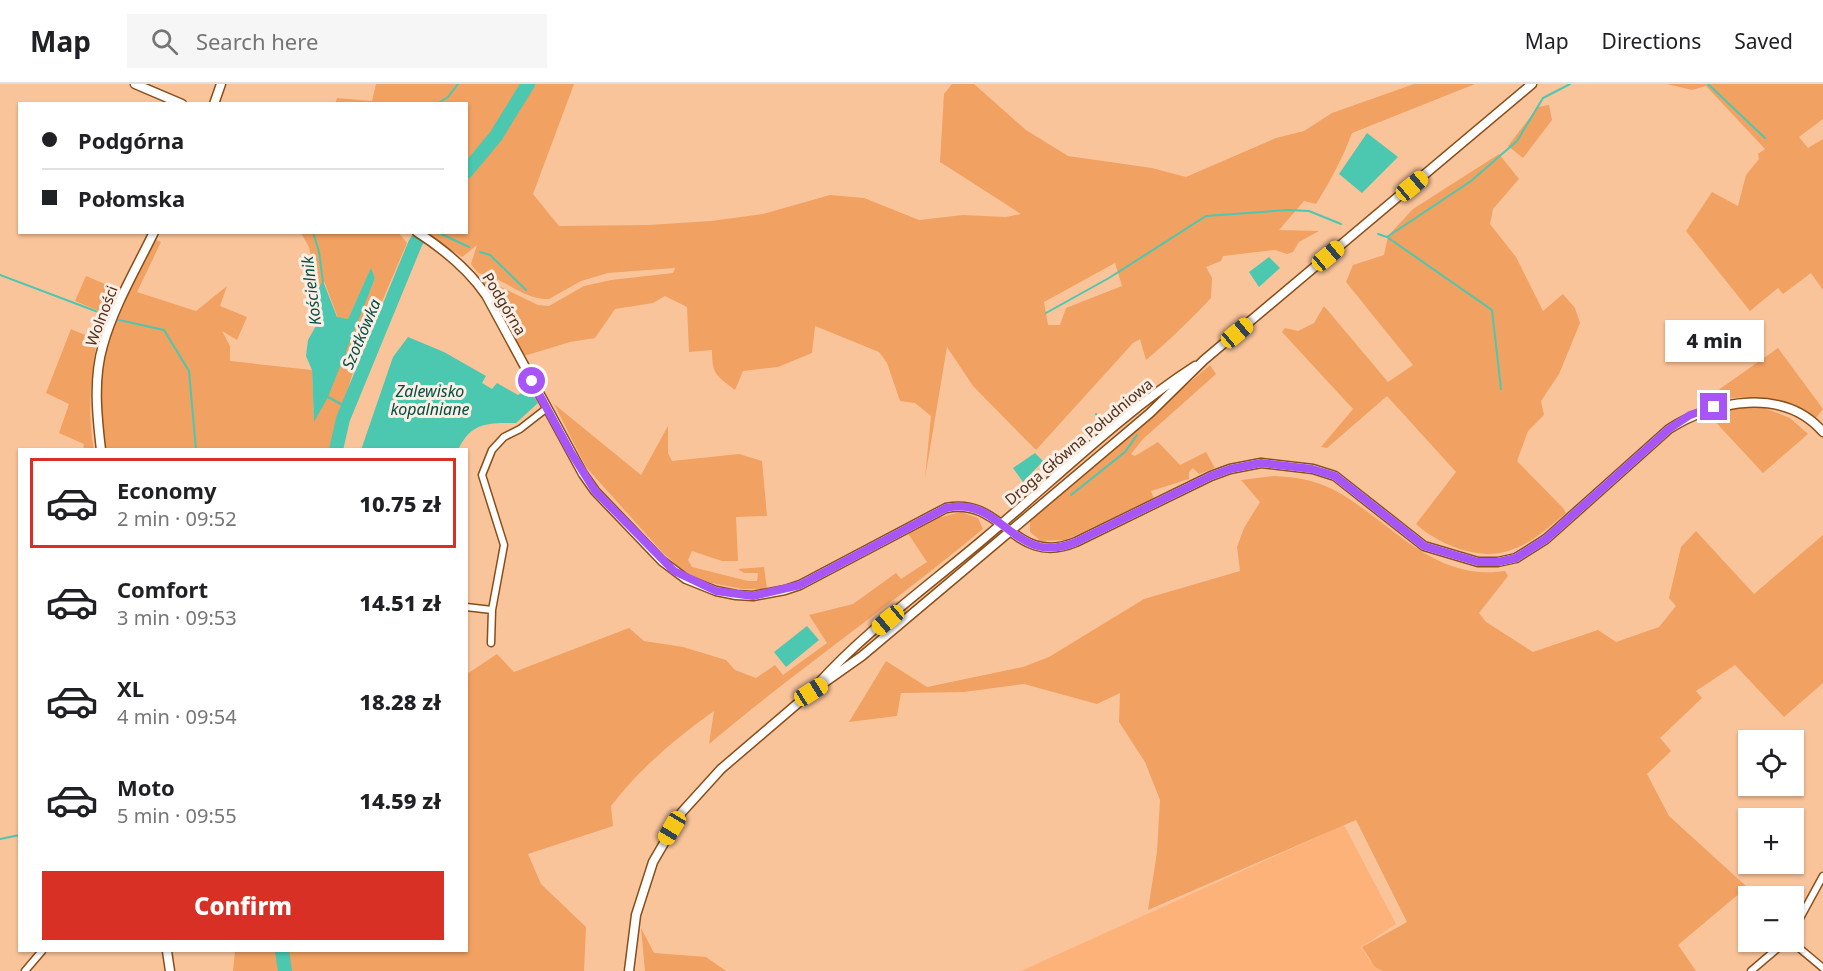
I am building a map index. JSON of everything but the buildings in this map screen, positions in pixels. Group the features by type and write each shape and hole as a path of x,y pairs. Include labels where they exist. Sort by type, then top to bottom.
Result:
{"main road":[{"path":"135,84 177,102"},
{"path":"215,102 221,84"},
{"name":"Droga Główna Południowa","path":"629,971 634,922 644,884 658,853 676,820 722,769 811,692 856,647 1149,400 1204,360 1532,84"},
{"name":"Wolności","path":"101,448 97,386 102,346 118,304 153,234"},
{"name":"Podgórna","path":"420,234 474,278 595,491 674,571 716,591 753,596 800,585 940,510 961,506 977,508 1035,547 1058,548 1230,469 1261,463 1292,464 1335,476 1424,546 1478,562 1498,562 1516,558 1546,539 1661,436 1690,415 1714,407 1743,402 1776,405 1801,415 1823,432"},
{"name":"Droga Główna Południowa","path":"811,692 870,649 1150,413 1204,360"},
{"path":"167,952 170,971"}],"street":[{"path":"491,643 492,610 504,545 482,475 492,450 504,437 520,429 547,408"},
{"path":"468,607 492,610"},
{"path":"1804,911 1823,876"},
{"path":"26,971 41,952"},
{"path":"1751,971 1773,952"},
{"path":"1804,952 1823,968"}],"shaded area":[{"path":"376,84 574,84 533,194 559,226 648,225 711,221 763,214 830,195 864,198 919,220 963,215 1006,217 1021,214 940,162 944,94 952,84 974,84 1026,130 1068,156 1152,168 1186,177 1276,138 1304,131 1332,113 1414,84 1475,84 1352,133 1336,169 1316,204 1304,201 1279,230 1319,231 1299,242 1293,252 1287,254 1275,250 1223,256 1221,261 1206,267 1212,278 1211,298 1146,360 1140,339 1133,343 1036,450 973,386 947,347 925,478 931,416 915,403 900,401 887,363 879,352 815,326 812,353 778,367 743,371 735,390 716,374 712,350 689,352 687,307 665,296 653,303 615,309 595,338 570,342 524,356 482,282 484,279 538,305 549,306 584,286 611,280 673,273 675,268 608,273 581,281 549,299 530,296 487,275 478,273 471,264 477,245 462,257 428,234 468,234 468,102 336,102 337,98 372,101","holes":["1115,263 1122,286 1066,308 1060,325 1048,325 1044,302"]},
{"path":"1667,84 1823,84 1823,119 1799,137 1808,148 1823,139 1823,290 1811,273 1783,294 1778,288 1750,311 1686,231 1712,192 1738,206 1746,175 1759,159 1758,154 1765,149 1706,86 1692,90"},
{"path":"1549,105 1552,120 1523,158 1508,146 1538,107"},
{"path":"1499,154 1519,179 1493,209 1490,224 1516,257 1543,311 1563,294 1575,308 1580,323 1559,374 1541,401 1544,415 1528,431 1517,461 1566,513 1526,543 1511,550 1487,554 1474,553 1448,545 1416,524 1456,472 1387,396 1327,448 1321,447 1353,409 1282,332 1285,328 1298,331 1314,323 1324,306 1388,382 1413,365 1346,282 1353,265 1384,255 1388,236 1413,209"},
{"path":"302,234 400,234 407,243 355,365 331,448 105,448 101,404 104,358 119,312 156,240 161,242 137,292 196,311 227,286 220,306 247,317 237,340 222,331 230,346 230,361 312,370 314,421 375,278 371,269 348,319 338,318 324,281 318,289 309,247"},
{"path":"86,276 119,290 106,314 75,301"},
{"path":"71,329 97,340 91,395 94,448 83,448 84,444 59,433 69,404 46,393"},
{"path":"1778,348 1823,409 1816,418 1788,406 1763,399 1736,398 1706,401 1702,396 1714,393"},
{"path":"1210,365 1216,374 1143,439 1131,454 1135,456 1158,442 1180,465 1206,452 1215,468 1199,474 1193,468 1189,472 1189,479 1151,491 1154,499 1066,540 1041,541 1030,532 1030,521 1037,513"},
{"path":"554,404 641,475 668,426 668,453 672,461 739,454 762,461 767,516 736,517 738,561 722,561 692,551 688,560 692,567 748,581 757,581 758,573 744,573 738,569 764,567 767,589 743,589 711,583 687,574 662,552 586,467"},
{"path":"1762,407 1790,418 1808,434 1763,473 1708,414 1727,409"},
{"path":"1274,476 1321,484 1356,504 1414,547 1435,559 1456,568 1479,572 1505,571 1508,576 1479,613 1486,622 1533,652 1598,630 1616,642 1659,627 1676,606 1669,598 1681,547 1696,531 1754,594 1823,535 1823,683 1784,717 1735,665 1696,691 1702,698 1660,738 1671,751 1647,774 1669,816 1746,886 1738,886 1738,895 1678,945 1696,971 1383,971 1375,967 1362,947 1407,922 1356,820 1148,910 1157,852 1160,800 1145,762 1119,722 1120,693 1097,704 1024,684 964,692 901,693 897,716 849,722 886,661 927,687 1023,667 1049,657 1144,599 1240,571 1237,547 1244,528 1260,502 1241,480"},
{"path":"961,512 978,518 983,529 709,744 714,711 686,732 646,767 611,806 613,826 528,854 541,884 586,927 584,971 291,971 286,952 468,952 468,673 497,654 514,672 629,628 644,641 683,647 726,660 735,670 756,678 775,665 783,675 827,643 809,615 853,604 896,573 901,579 927,562 907,532 934,519"},
{"path":"1344,825 1396,924 1361,947 1370,961 1384,971 1021,971"},
{"path":"641,928 654,953 706,957 726,971 645,971"},
{"path":"235,952 278,952 281,971 233,971"}],"water":[{"path":"1367,133 1398,157 1362,193 1339,174"},
{"path":"1269,257 1280,268 1259,287 1249,272"},
{"path":"371,268 375,278 328,397 314,422 312,370 306,356 308,340 317,324 318,289 323,281 337,317 348,319"},
{"name":"Zalewisko kopalniane","path":"408,337 444,352 486,376 482,383 492,389 497,383 518,395 530,388 538,403 516,423 489,424 475,429 459,448 362,448 393,357"},
{"path":"1035,453 1043,461 1023,482 1013,468"},
{"path":"807,626 819,640 786,667 774,652"}],"waterway":[{"name":"Kościelnik","path":"440,102 448,97 458,84"},
{"name":"Szotkówka","path":"468,170 496,136 528,84"},
{"path":"1387,237 1471,181 1517,141 1543,98 1570,84"},
{"path":"1708,84 1765,138"},
{"path":"1046,313 1109,278 1206,216 1288,210 1309,211 1341,224"},
{"name":"Kościelnik","path":"314,234 319,252 323,282"},
{"name":"Szotkówka","path":"336,448 343,419 421,234"},
{"path":"441,234 469,247"},
{"path":"1378,234 1387,237 1492,310 1501,389"},
{"path":"480,252 490,255 526,290"},
{"path":"0,275 106,315"},
{"path":"119,320 164,330 189,371 196,448"},
{"name":"Kościelnik","path":"345,353 366,364"},
{"path":"328,397 348,408"},
{"path":"1096,414 1102,424"},
{"path":"1071,495 1125,452 1137,435"},
{"path":"1041,464 1050,468"},
{"path":"0,839 18,835"},
{"name":"Szotkówka","path":"282,952 285,971"}],"route":[{"path":"532,381 583,474 595,491 662,561 686,579 716,591 753,596 800,585 921,519 946,508 954,506 977,508 1030,545 1051,549 1076,542 1211,476 1245,465 1261,463 1292,464 1335,476 1424,546 1478,562 1498,562 1516,558 1532,550 1669,429 1690,415 1714,407"}]}
